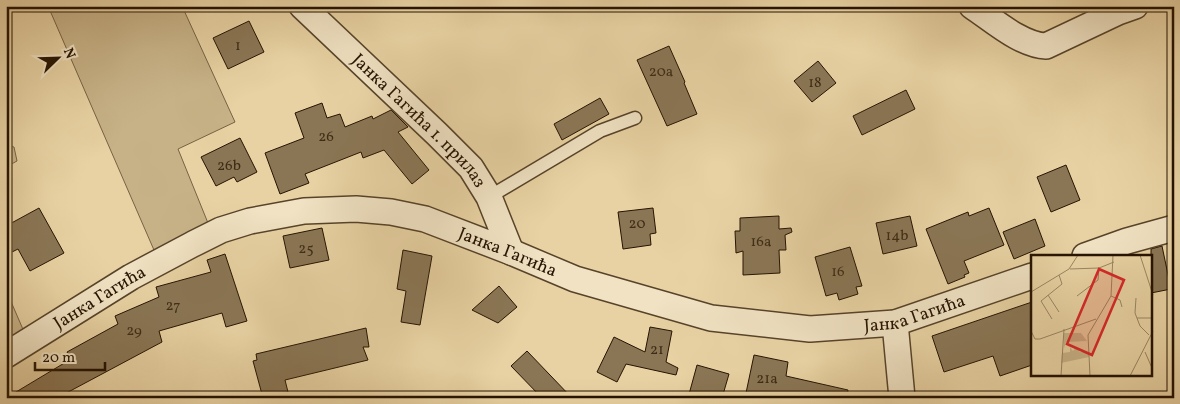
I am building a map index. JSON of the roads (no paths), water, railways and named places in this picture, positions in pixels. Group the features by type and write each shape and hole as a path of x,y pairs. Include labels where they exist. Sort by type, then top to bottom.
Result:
{"street":[{"name":"Јанка Гагића 1. прилаз","path":"302,6 471,168 489,197 511,252"},
{"path":"972,6 1024,41 1036,46 1046,46 1135,6"},
{"name":"Јанка Гагића","path":"6,355 132,277 221,230 250,221 304,211 356,209 391,212 425,219 511,252 575,280 712,318 810,329 895,323 1031,276"},
{"path":"1088,255 1127,241 1174,228"},
{"path":"895,323 902,398"}],"lane":[{"path":"489,197 600,131 635,118"}]}
